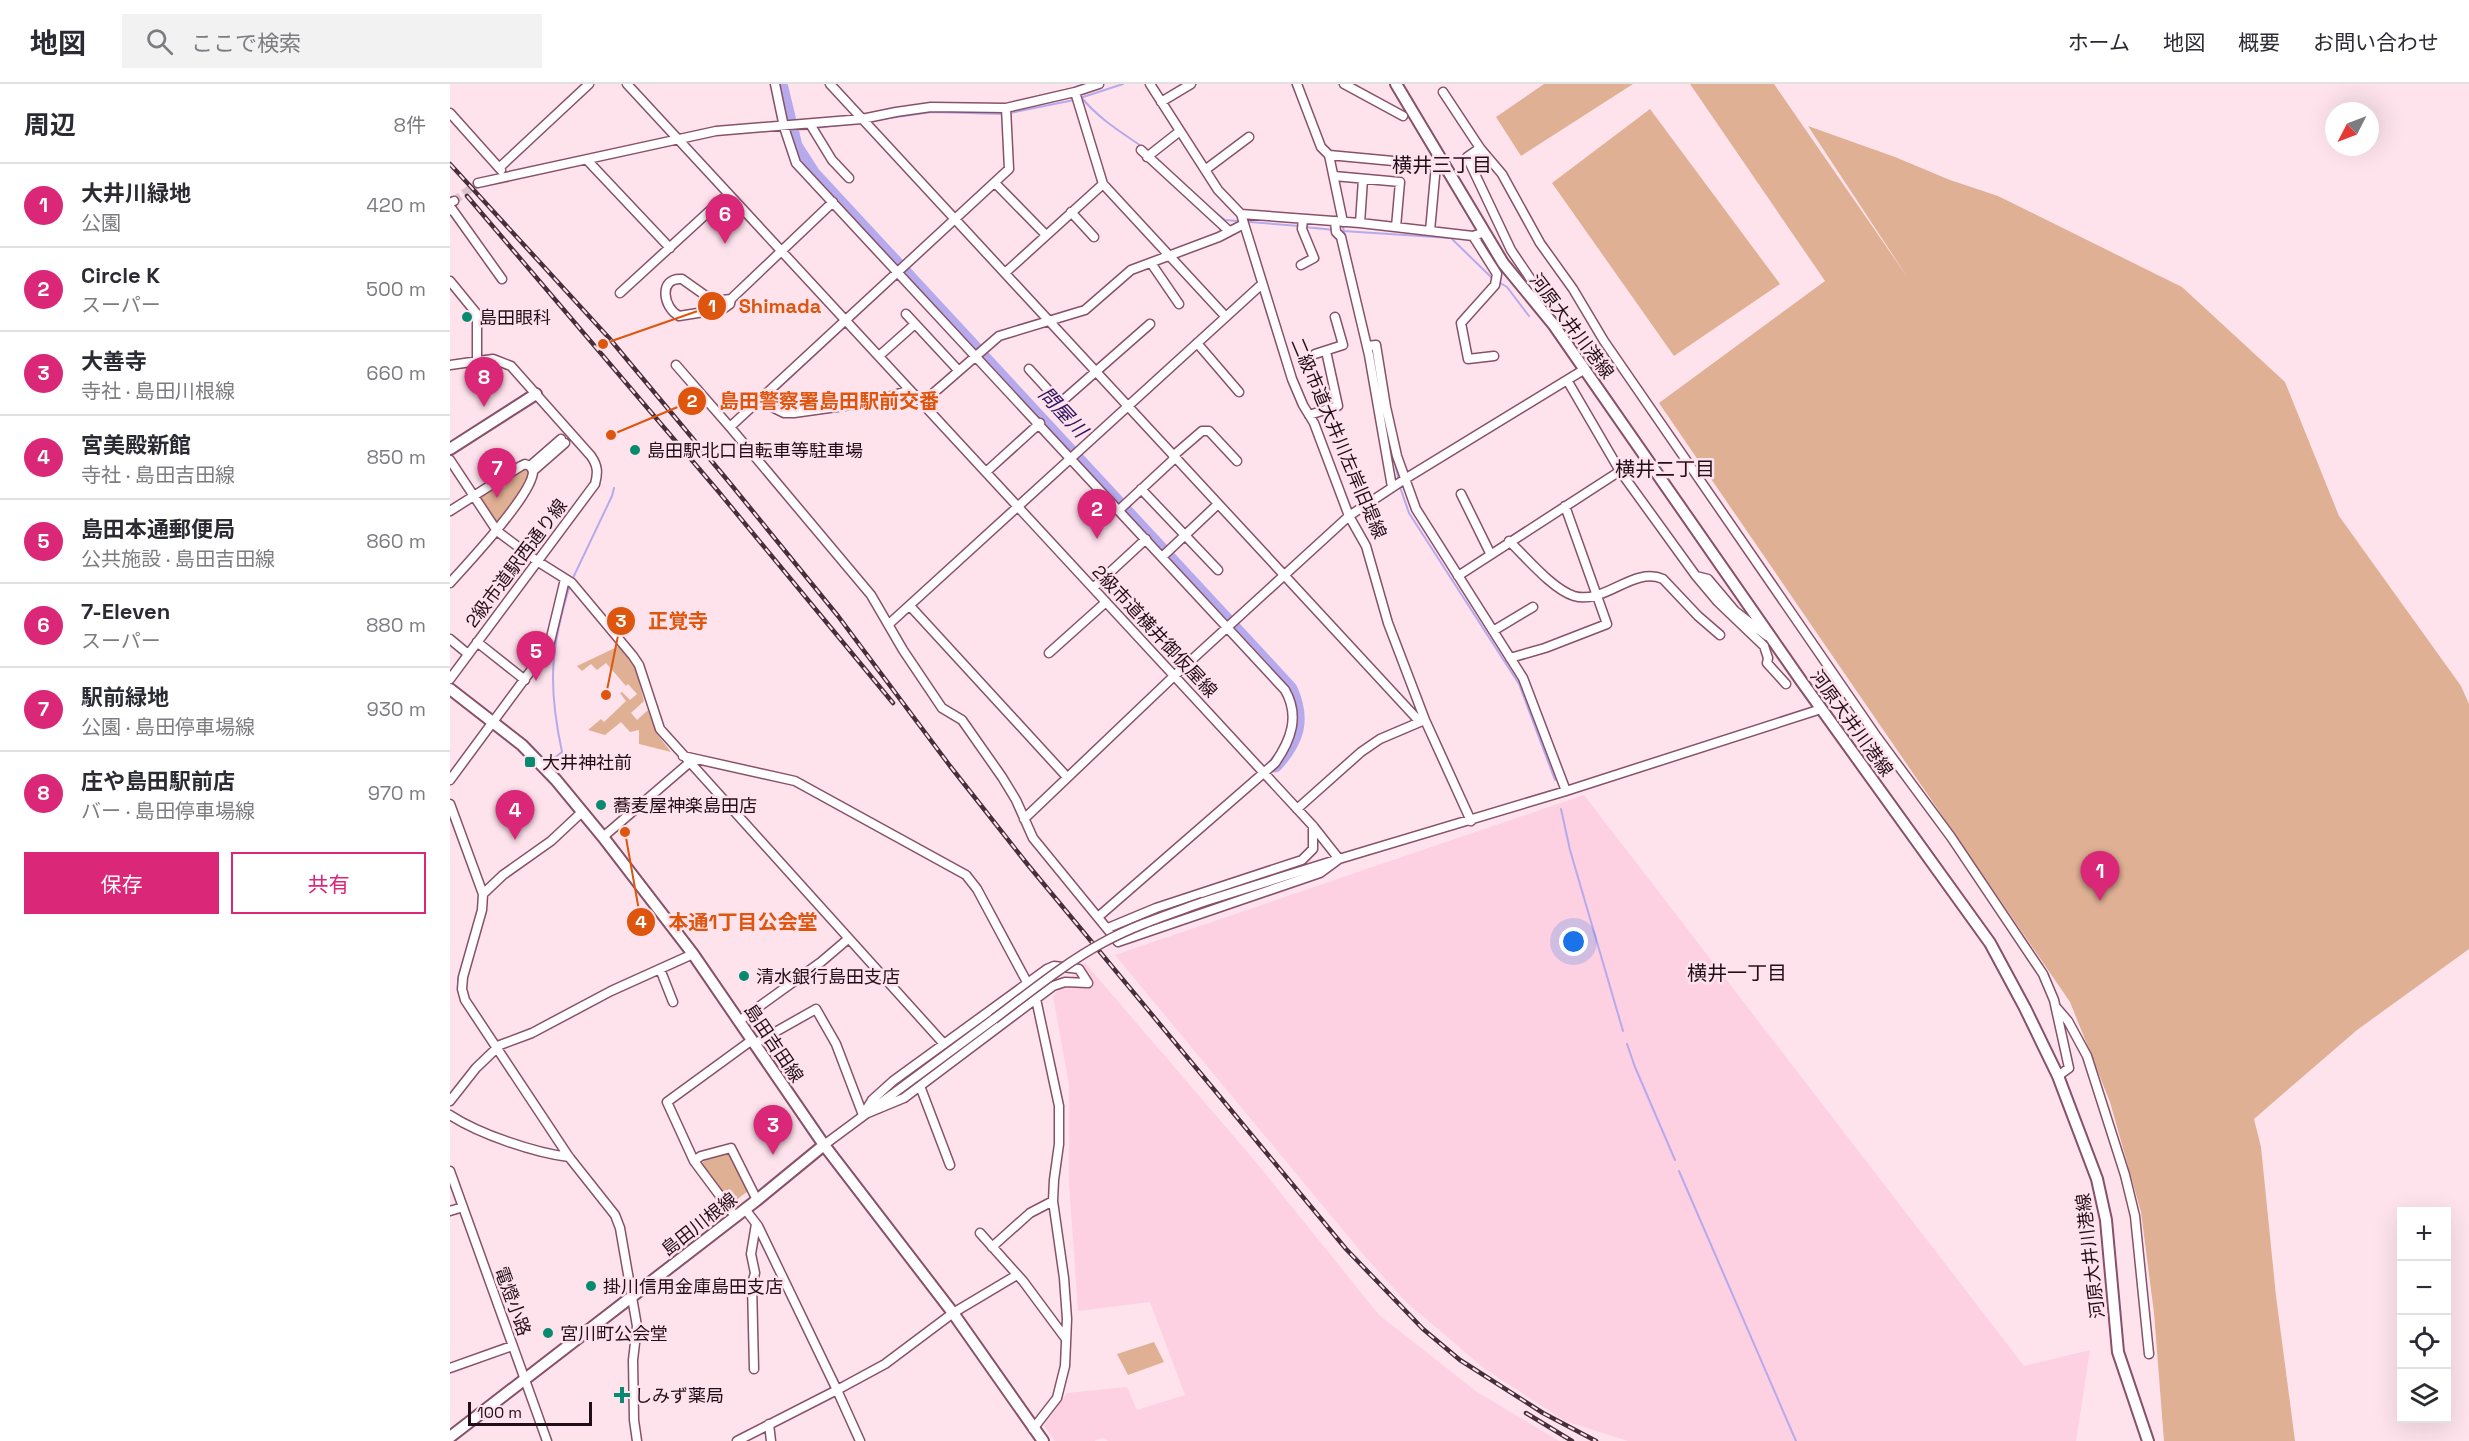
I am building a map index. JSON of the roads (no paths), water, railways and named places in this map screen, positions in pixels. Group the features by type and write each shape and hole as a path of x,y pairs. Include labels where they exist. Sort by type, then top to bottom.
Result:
{"main road":[{"name":"河原大井川港線","path":"1396,84 1509,271 1536,301 1585,369 1821,709 1990,943 2058,1076 2097,1179 2106,1220 2118,1352 2148,1441"},
{"path":"450,449 536,394"},
{"name":"島田吉田線","path":"450,689 530,753 603,837 693,954 824,1145 953,1313 1037,1437"},
{"name":"島田川根線","path":"450,1437 757,1200 824,1145"}],"street":[{"path":"500,167 589,84"},
{"name":"2級市道横井御仮屋線","path":"627,84 1313,826 1339,859"},
{"path":"775,84 784,127 796,162 1285,690 1294,711 1286,747 1264,773 1098,916"},
{"path":"830,84 1284,576 1422,721 1380,739 1361,752 1297,809"},
{"path":"478,183 716,131 862,119 932,107 1006,108 1099,84"},
{"name":"二級市道大井川左岸旧堤線","path":"1150,84 1218,190 1241,214 1292,379 1310,416 1349,516 1366,546 1388,623 1422,721 1471,821"},
{"path":"1161,102 1191,84"},
{"path":"1297,84 1321,147 1329,155 1339,221 1336,232 1341,237 1371,345 1386,429 1393,486"},
{"path":"1344,84 1403,116"},
{"path":"1075,92 1103,184 1226,317"},
{"path":"1443,92 1480,148 1502,174 1540,243 1573,288 1604,341 1877,737 1951,837 2043,974 2055,1006 2069,1068 2058,1076"},
{"path":"730,427 1009,169 1006,108"},
{"path":"450,113 500,167 502,177"},
{"path":"810,124 832,160 849,178"},
{"path":"1180,131 1144,154 1229,231"},
{"path":"1205,170 1249,137"},
{"path":"1480,148 1467,157 1511,250 1538,290 1536,301"},
{"path":"1329,155 1436,165 1430,231"},
{"path":"587,160 670,248"},
{"path":"1334,176 1400,182 1396,227"},
{"path":"1360,223 1363,179"},
{"path":"995,183 1046,235"},
{"path":"1005,273 1103,184"},
{"path":"620,293 728,194"},
{"path":"731,299 713,301 682,279 673,280 665,293 668,307 679,316 723,309 833,202"},
{"path":"450,210 452,209 502,279"},
{"path":"1071,212 1094,237"},
{"path":"1241,214 1339,221 1473,236 1485,232"},
{"path":"1301,266 1314,258 1302,229 1303,219"},
{"path":"922,403 999,336 1085,310 1131,270 1244,224"},
{"path":"1473,236 1497,274 1495,285 1461,323 1468,359 1494,356"},
{"path":"1151,263 1179,304"},
{"path":"450,280 477,314 477,360"},
{"path":"889,624 1262,284"},
{"path":"906,314 958,370"},
{"path":"1315,354 1343,345 1335,317"},
{"path":"879,356 915,324"},
{"path":"1029,369 1060,403 1150,324"},
{"path":"1197,343 1239,392"},
{"path":"1310,416 1338,406 1326,351"},
{"path":"450,364 493,359 511,366 536,394"},
{"path":"676,365 871,595 903,650 942,708 962,720 1002,777 1034,838 1118,942 1320,873 1339,859"},
{"path":"1024,819 1174,676 1349,516 1393,486 1585,369"},
{"path":"1567,380 1620,471 1696,576 1717,601 1764,646 1768,658 1767,663 1786,684"},
{"path":"760,401 784,412 794,413 872,402 910,390"},
{"name":"2級市道駅西通り線","path":"450,679 595,484 598,474 596,463 536,394"},
{"path":"986,472 1040,423"},
{"path":"1386,429 1416,509 1523,678 1566,791"},
{"path":"1119,510 1202,431 1209,431 1237,461"},
{"path":"450,583 497,531 529,484 532,468 563,441"},
{"path":"450,460 497,531 537,561 572,583 639,665 660,729 944,1044"},
{"path":"450,511 521,466 525,464 532,468"},
{"path":"1458,576 1490,553 1620,471"},
{"path":"1141,489 1218,570"},
{"path":"1461,495 1490,553"},
{"path":"1162,557 1218,504"},
{"path":"1510,658 1545,648 1607,624 1566,506"},
{"path":"1093,588 1146,539"},
{"path":"1509,541 1563,591 1581,597 1597,595 1639,579 1656,576 1663,579 1698,616 1720,635"},
{"path":"1696,576 1708,579 1735,611 1773,640"},
{"path":"450,780 549,646 565,579"},
{"path":"1049,653 1106,602"},
{"path":"910,606 1067,777"},
{"path":"1493,631 1533,607"},
{"path":"450,639 468,654"},
{"path":"477,642 525,680"},
{"path":"824,1145 1071,962 1106,941 1142,924 1203,902 1339,859 1471,821 1821,709"},
{"path":"603,837 686,759"},
{"path":"686,759 795,781 966,875 977,889 1036,999 1059,1106 1059,1144 1053,1201 1064,1278 1066,1339 1065,1366 1057,1398 1037,1437"},
{"path":"450,804 483,894 482,910 463,977 462,989 465,1000 569,1157 616,1219 624,1244 631,1296 638,1326 633,1360 634,1420 637,1441"},
{"path":"483,894 503,875 551,842 582,813"},
{"path":"1108,928 1156,908 1302,860 1314,849 1313,826"},
{"path":"739,1021 821,962 848,939"},
{"path":"450,1101 476,1068 497,1048 693,954"},
{"path":"1054,966 1079,969 1088,983 1065,982 1053,986 903,1098 863,1115 872,1101 893,1081 1054,966"},
{"path":"660,969 673,1002"},
{"path":"2055,1006 2068,1021 2087,1056 2125,1175 2135,1216 2149,1354"},
{"path":"735,1216 694,1161 667,1102 669,1098 753,1042 816,1009 836,1044 863,1115"},
{"path":"920,1086 950,1165"},
{"path":"450,1115 461,1122 511,1142 554,1155 569,1157"},
{"path":"694,1161 701,1156 731,1148 757,1200"},
{"name":"電燈小路","path":"450,1171 547,1441"},
{"path":"992,1247 1029,1213 1053,1201"},
{"path":"450,1211 463,1207"},
{"path":"745,1209 756,1224 860,1441"},
{"path":"754,1369 752,1284 755,1273 751,1254 756,1224"},
{"path":"980,1233 1017,1275 1066,1339"},
{"path":"737,1441 885,1364 953,1313 1017,1275"},
{"path":"450,1368 512,1346"},
{"path":"769,1424 771,1441"}],"waterway":[{"name":"問屋川","path":"780,84 795,146 813,174 1290,689 1297,711 1296,730 1289,747 1275,765"},
{"path":"1080,98 1123,84"},
{"path":"1292,84 1299,100"},
{"path":"1081,97 1103,119 1144,148"},
{"path":"1010,113 1074,100"},
{"path":"875,120 932,112 1004,114"},
{"path":"816,128 846,124"},
{"path":"790,130 810,129"},
{"path":"1212,210 1225,220 1299,226"},
{"path":"1342,223 1363,314"},
{"path":"1304,227 1335,230"},
{"path":"1343,231 1451,238 1492,278"},
{"path":"1497,281 1507,287 1529,316"},
{"path":"1393,455 1399,481"},
{"path":"1400,487 1409,513 1519,684 1555,780"},
{"path":"572,580 614,488"},
{"path":"549,762 562,752 555,707 553,668 558,629 570,585"},
{"path":"1561,809 1570,850 1623,1031"},
{"path":"459,984 458,979 466,952"},
{"path":"1627,1044 1675,1160"},
{"path":"1679,1171 1796,1441"}],"tunnel":[{"path":"454,201 478,183"}],"railway":[{"path":"450,164 609,338 729,482 838,616 950,766 1028,865 1346,1249 1423,1329 1460,1360 1543,1413 1596,1441"},
{"path":"467,196 718,491 893,703"},
{"path":"1526,1413 1572,1441"}],"place":[{"name":"7-Eleven","path":"725,244"},
{"name":"島田眼科","path":"467,317"},
{"name":"Shimada","path":"603,344"},
{"name":"庄や島田駅前店","path":"484,407"},
{"name":"島田警察署島田駅前交番","path":"611,435"},
{"name":"島田駅北口自転車等駐車場","path":"635,450"},
{"name":"駅前緑地","path":"497,498"},
{"name":"Circle K","path":"1097,539"},
{"name":"島田本通郵便局","path":"536,681"},
{"name":"正覚寺","path":"606,695"},
{"name":"大井神社前","path":"530,762"},
{"name":"蕎麦屋神楽島田店","path":"601,805"},
{"name":"本通1丁目公会堂","path":"625,832"},
{"name":"宮美殿新館","path":"515,840"},
{"name":"大井川緑地","path":"2100,901"},
{"name":"清水銀行島田支店","path":"744,976"},
{"name":"大善寺","path":"773,1155"},
{"name":"掛川信用金庫島田支店","path":"591,1286"},
{"name":"宮川町公会堂","path":"548,1333"},
{"name":"しみず薬局","path":"622,1395"}],"district":[{"name":"横井三丁目","path":"1442,165"},
{"name":"横井二丁目","path":"1665,469"},
{"name":"横井一丁目","path":"1737,973"}]}
